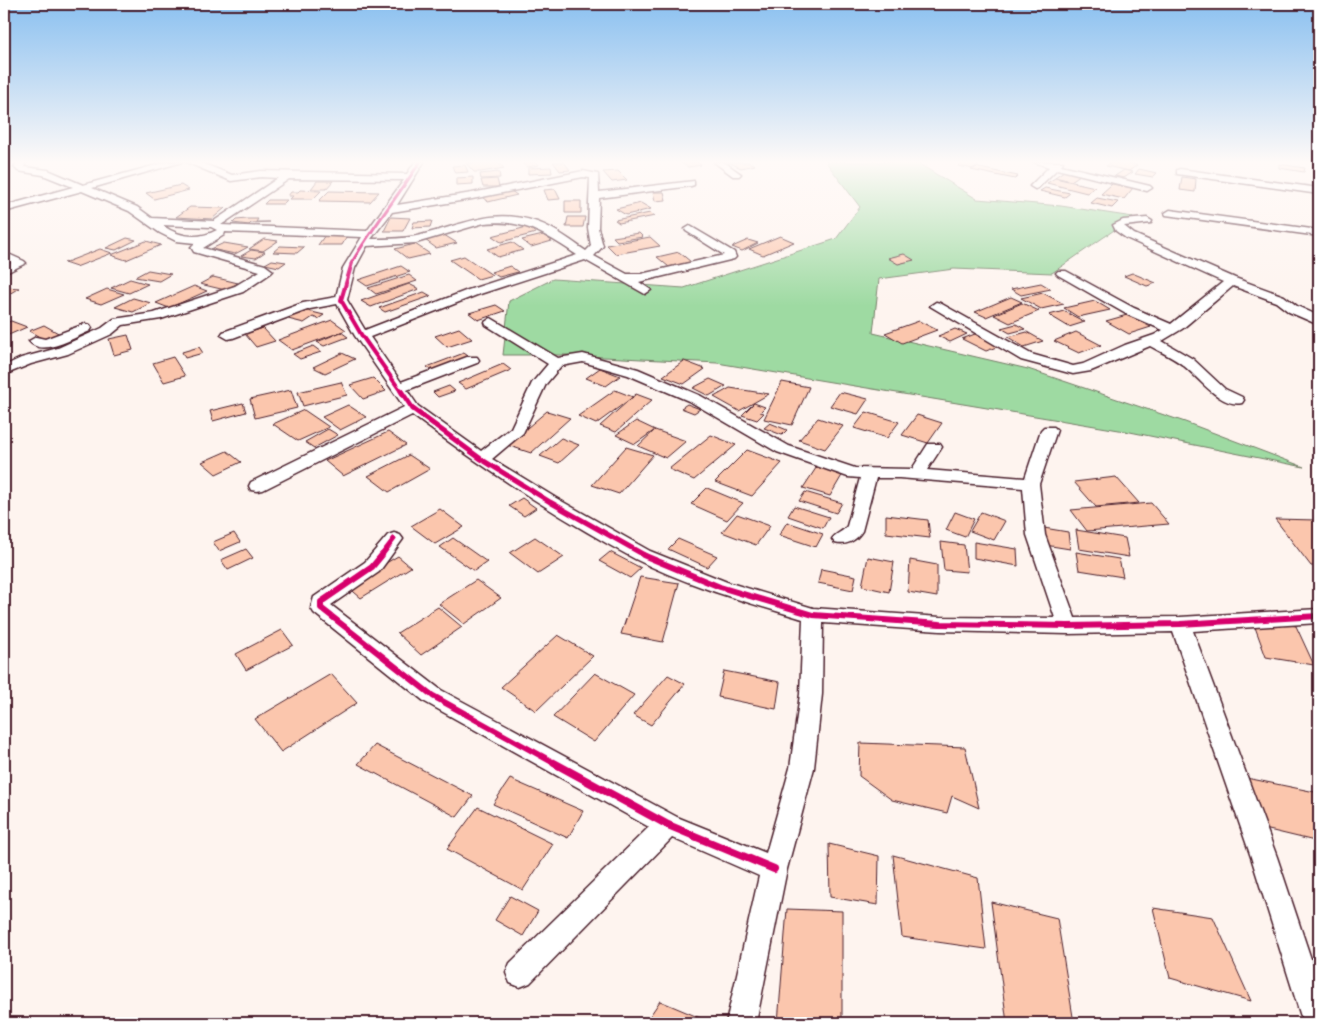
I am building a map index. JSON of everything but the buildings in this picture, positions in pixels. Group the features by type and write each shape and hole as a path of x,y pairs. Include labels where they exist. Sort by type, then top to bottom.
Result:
{"street":[{"path":"134,210 164,231 187,240 221,229"},
{"path":"36,341 42,344 48,343 106,320 119,322 156,316 188,307 239,289 264,275 267,271 261,267 198,250 197,247 245,210"},
{"path":"388,210 366,238 349,268 341,300 362,336 413,409 481,459 550,502 643,555 720,587 813,615 940,624 1068,626 1180,624 1319,616"},
{"path":"362,336 442,303 518,276 586,256 593,252 597,246 593,228 595,210"},
{"path":"1170,213 1319,233"},
{"path":"152,221 221,229 366,238 421,238 479,221 493,219 538,225 566,240 586,256 646,290"},
{"path":"1147,221 1123,223 1118,226 1130,236 1231,281 1280,299 1293,309 1319,321"},
{"path":"626,278 641,278 730,257 730,254 690,229"},
{"path":"4,255 20,263 4,271"},
{"path":"1062,273 1130,311 1172,329"},
{"path":"936,306 1026,357 1073,370 1086,368 1130,348 1152,341 1172,329 1231,281"},
{"path":"442,303 454,288"},
{"path":"228,335 307,306 341,300"},
{"path":"4,371 26,361 63,351 107,331 119,322"},
{"path":"491,322 556,363"},
{"path":"1152,341 1188,362 1220,392 1237,400"},
{"path":"481,459 518,430 539,383 556,363 583,358 633,372 696,398 783,449 854,473 916,475 1030,484"},
{"path":"399,388 472,360"},
{"path":"257,486 413,409"},
{"path":"1049,430 1030,484 1036,535 1068,626"},
{"path":"916,475 934,447"},
{"path":"841,539 851,534 856,527 868,474"},
{"path":"394,539 372,567 321,602 321,608 433,696 668,826 774,869"},
{"path":"742,1023 774,869 802,768 811,694 813,615"},
{"path":"1180,624 1264,857 1318,1023"},
{"path":"520,973 668,826"}],"green space":[{"path":"858,210 1087,210 1133,217 1052,273 954,269 879,279 873,333 1028,369 1185,422 1304,467 1125,431 717,363 566,355 503,355 509,301 553,279 684,288 836,239"}],"cycle path":[{"path":"388,210 363,243 349,268 341,300 362,336 413,409 481,459 550,502 643,555 720,587 813,615 940,624 1068,626 1180,624 1319,616"},
{"path":"394,539 372,567 321,602 321,608 433,696 668,825 774,869"}]}
